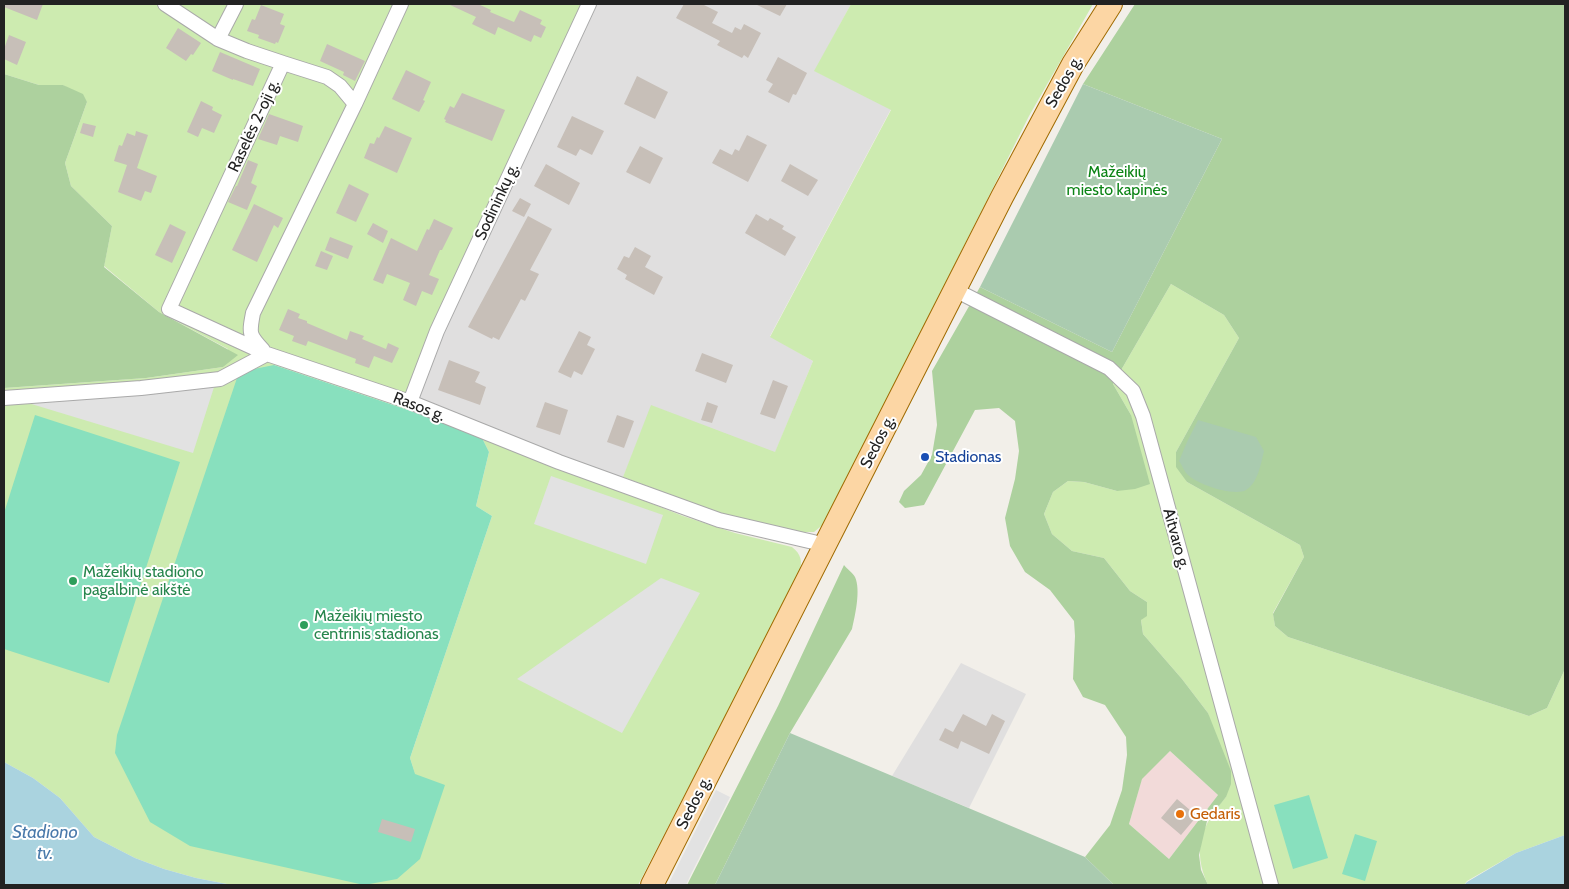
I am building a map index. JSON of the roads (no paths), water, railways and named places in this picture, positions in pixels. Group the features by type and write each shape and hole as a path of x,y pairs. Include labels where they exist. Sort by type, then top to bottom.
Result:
{"main road":[{"name":"Sedos g.","path":"652,885 1041,122 1073,64 1111,4"}],"street":[{"name":"Raselės 2-oji g.","path":"165,4 218,39 283,63 169,309 267,354"},
{"path":"218,39 236,4"},
{"path":"4,398 141,388 220,379 267,354 252,338 250,327 253,313 355,104 401,4"},
{"name":"Sodininkų g.","path":"410,402 441,322 589,4"},
{"path":"283,63 327,78 340,86 355,104"},
{"name":"Aitvaro g.","path":"955,290 1109,368 1133,391 1143,416 1271,885"},
{"name":"Rasos g.","path":"267,354 410,402 558,462 719,520 826,545"}],"water":[{"name":"Stadiono tv.","path":"4,762 33,778 60,798 94,837 135,858 164,869 232,885 4,885"},
{"path":"1565,835 1565,885 1464,885 1516,853"}],"place":[{"name":"Stadionas","path":"925,457"},
{"name":"Mažeikių stadiono pagalbinė aikštė","path":"73,581"},
{"name":"Mažeikių miesto centrinis stadionas","path":"304,625"},
{"name":"Gedaris","path":"1180,814"}],"park label":[{"name":"Mažeikių miesto kapinės","path":"1117,181"}]}
